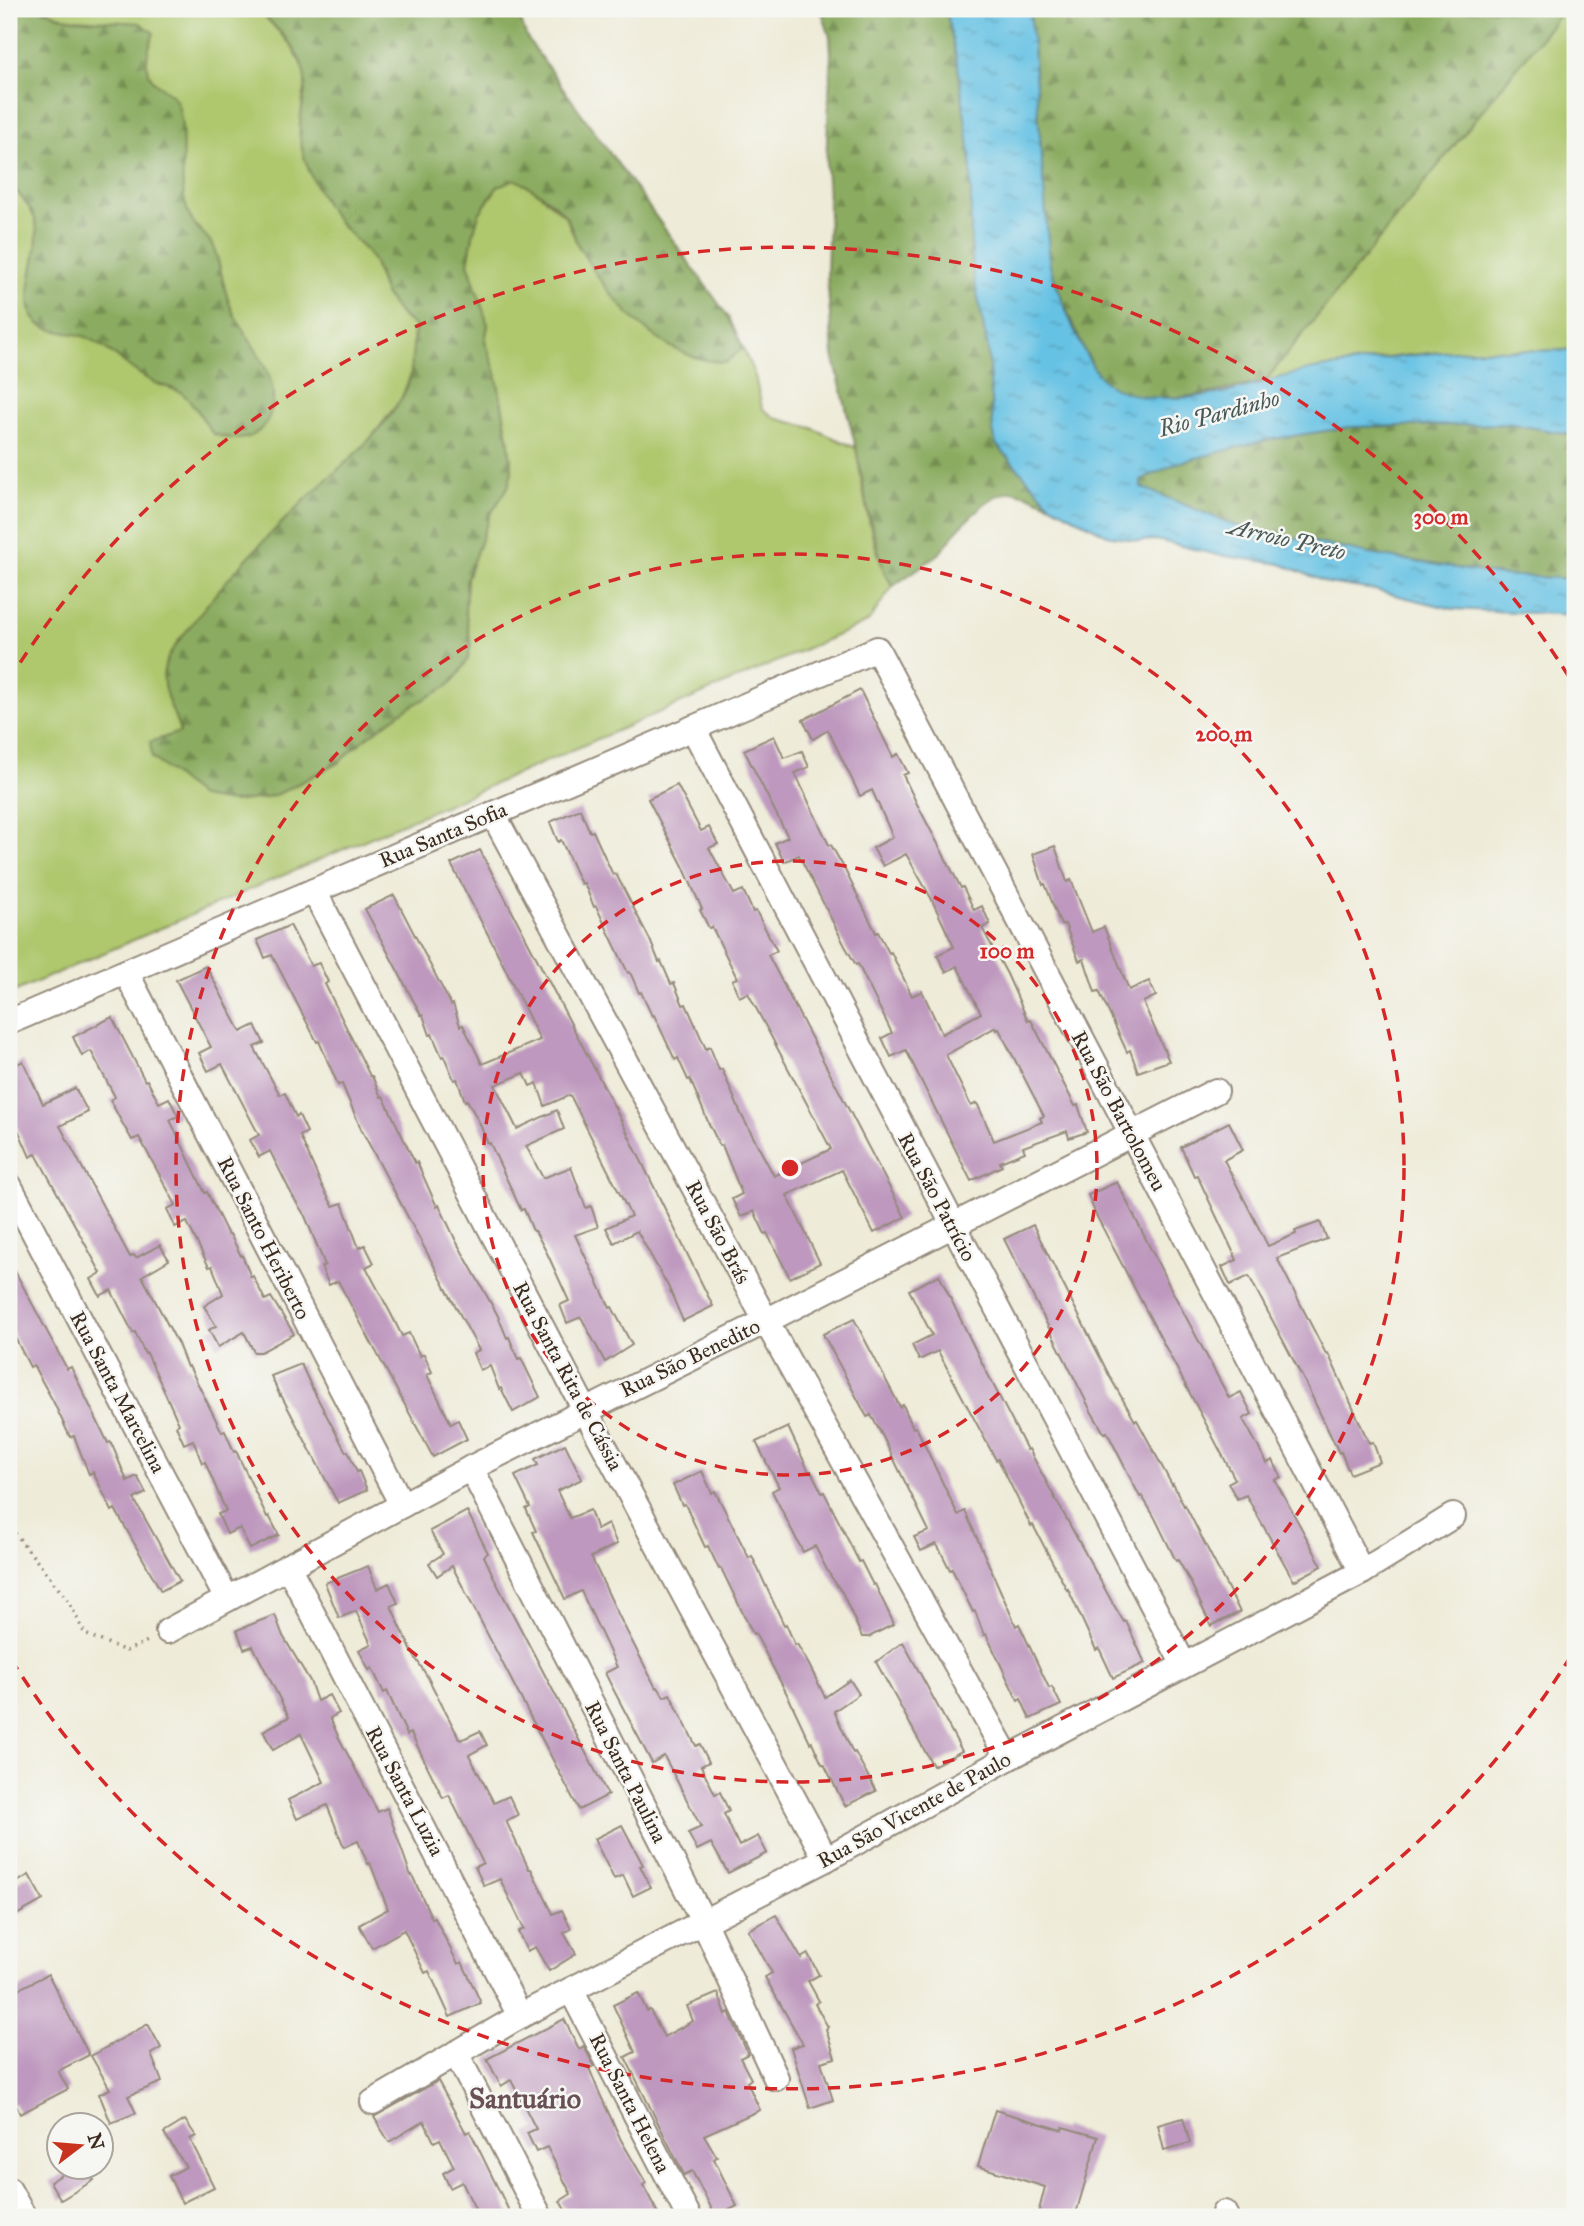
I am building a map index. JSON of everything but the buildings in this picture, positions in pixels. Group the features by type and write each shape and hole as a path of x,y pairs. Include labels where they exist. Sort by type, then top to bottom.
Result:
{"street":[{"name":"Rua Santa Sofia","path":"9,1022 877,649"},
{"name":"Rua São Bartolomeu","path":"877,649 1362,1572"},
{"name":"Rua São Patrício","path":"693,728 1184,1665"},
{"name":"Rua São Brás","path":"494,814 766,1321 1009,1758"},
{"name":"Rua Santa Rita de Cássia","path":"314,891 585,1410 826,1859"},
{"name":"Rua Santo Heriberto","path":"125,972 402,1505"},
{"name":"Rua São Benedito","path":"168,1632 471,1468 1216,1091"},
{"name":"Rua Santa Marcelina","path":"9,1185 227,1600"},
{"name":"Rua Santa Paulina","path":"471,1468 703,1921 776,2078"},
{"name":"Rua São Vicente de Paulo","path":"373,2102 520,2016 826,1859 1009,1758 1362,1572 1453,1516"},
{"name":"Rua Santa Luzia","path":"288,1566 520,2016"},
{"name":"Rua Santa Helena","path":"571,1990 689,2217"},
{"path":"456,2053 540,2217"},
{"path":"9,2190 24,2217"}],"path":[{"path":"9,1529 69,1602 85,1634 126,1651 168,1632"}],"green space":[{"path":"9,9 258,9 290,44 305,71 302,104 309,170 341,225 353,235 373,261 384,292 402,317 416,326 413,337 413,369 401,399 363,448 305,500 177,642 176,717 180,732 152,758 177,776 232,802 280,793 338,763 362,741 403,711 471,644 465,610 467,578 490,514 508,487 512,471 496,373 485,341 488,325 468,263 479,214 498,186 514,179 529,185 566,217 578,246 726,362 743,348 755,376 762,408 775,418 812,428 856,448 873,537 878,555 893,586 868,622 9,994"},
{"path":"9,9 44,9 74,19 140,23 154,33 147,66 151,78 177,101 182,133 183,191 190,217 213,246 230,304 271,380 272,409 265,424 254,435 235,439 213,434 181,393 146,378 88,338 42,326 31,312 29,300 37,230 29,208 9,183"},
{"path":"258,9 517,9 527,38 729,318 743,348 726,362 702,359 659,339 639,324 605,287 579,247 568,220 556,206 514,179 498,186 479,214 468,263 488,325 485,341 496,373 512,471 508,487 490,515 467,578 465,610 471,644 468,659 448,686 403,711 362,741 338,763 280,793 232,802 200,797 152,757 150,742 180,732 164,685 166,664 179,641 232,575 381,427 406,390 411,372 416,327 390,302 370,256 334,216 315,184 305,161 300,138 305,90 302,66 291,45"},
{"path":"821,9 946,9 958,66 971,161 973,271 988,349 993,430 996,444 1051,505 1012,491 996,496 959,528 939,554 893,586 884,572 868,511 833,355 827,275 829,214 826,165 831,53 830,37"},
{"path":"1030,9 1564,9 1265,381 1204,394 1156,398 1115,389 1100,378 1080,341 1050,266"},
{"path":"1564,9 1575,9 1575,349 1425,353 1344,365 1265,381"},
{"path":"1512,424 1575,435 1575,579 1500,575 1369,554 1234,525 1141,487 1141,480 1177,463 1266,440 1351,427"}],"water":[{"path":"946,9 1030,9 1050,266 1082,348 1100,376 1118,390 1141,396 1189,397 1231,391 1306,371 1400,357 1459,351 1575,349 1575,435 1512,424 1351,427 1266,440 1177,463 1141,480 1141,487 1234,525 1369,554 1500,575 1575,579 1575,615 1453,609 1374,590 1328,583 1281,564 1218,555 1156,540 1139,541 1107,535 1051,505 996,444 993,430 988,349 973,272 971,161 958,66"}],"district":[{"name":"Santuário","path":"525,2098"}],"water label":[{"name":"Rio Pardinho","path":"1219,413"},
{"name":"Arroio Preto","path":"1287,539"}]}
